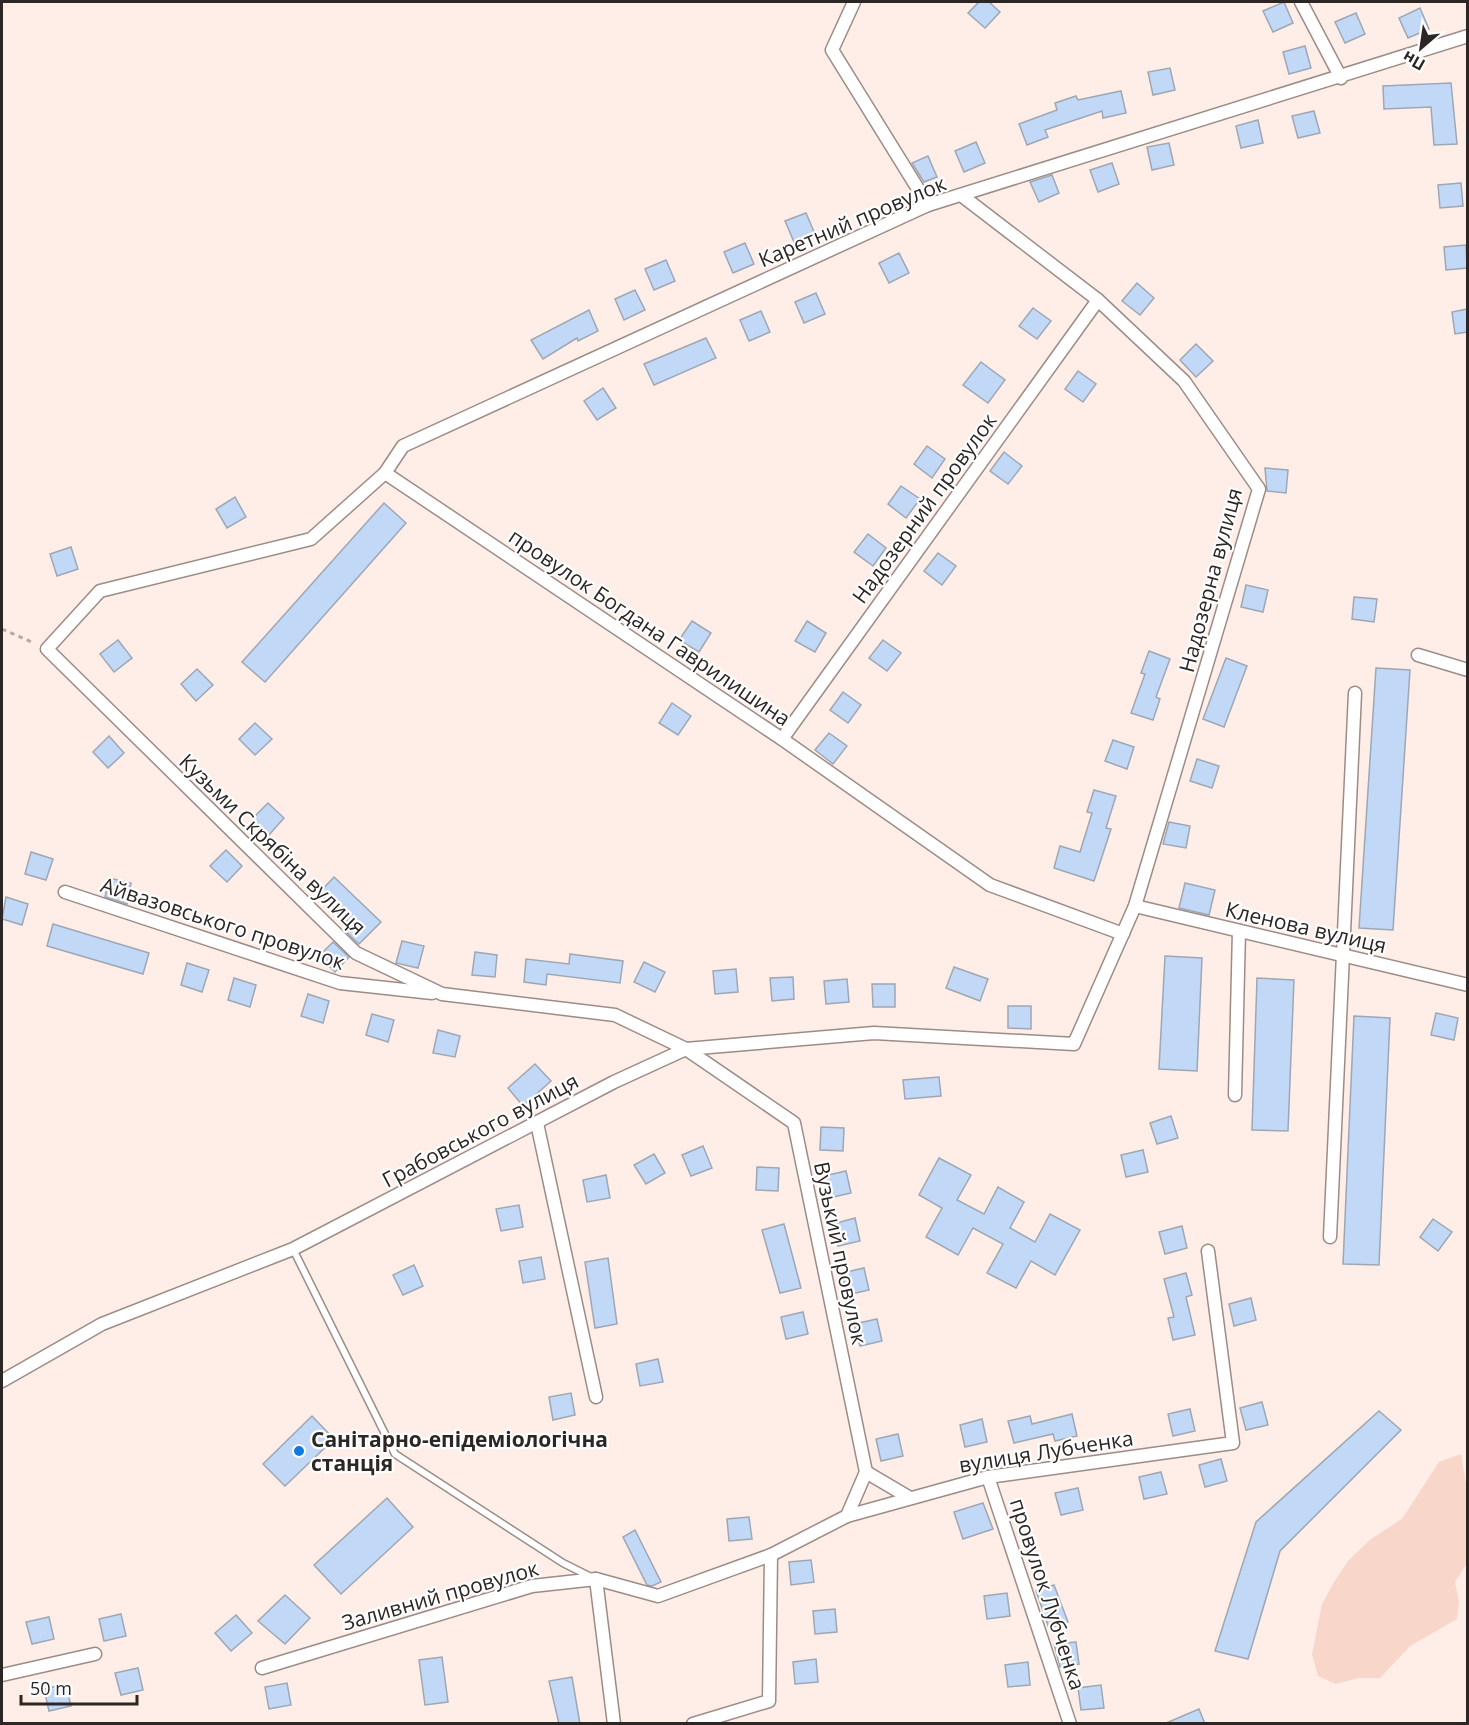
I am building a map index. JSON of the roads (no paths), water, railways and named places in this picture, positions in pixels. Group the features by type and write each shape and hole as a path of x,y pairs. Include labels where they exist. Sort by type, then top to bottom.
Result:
{"street":[{"path":"854,2 832,50 928,206"},
{"path":"1301,2 1341,78"},
{"name":"Каретний провулок","path":"385,473 403,446 928,206 1341,78 1467,36"},
{"name":"Надозерна вулиця","path":"962,195 1098,300 1184,381 1259,489 1135,906 1074,1044"},
{"name":"Надозерний провулок","path":"782,739 1098,300"},
{"name":"Кузьми Скрябіна вулиця","path":"385,473 311,539 100,591 47,649 357,953 442,994 615,1015 686,1048 874,1033 1074,1044"},
{"name":"провулок Богдана Гаврилишина","path":"385,473 782,739 990,885 1123,934"},
{"path":"1418,655 1467,670"},
{"path":"1330,1237 1355,693"},
{"name":"Айвазовського провулок","path":"65,892 340,983 442,994"},
{"name":"Кленова вулиця","path":"1135,906 1467,985"},
{"path":"1235,1095 1239,931"},
{"name":"Грабовського вулиця","path":"2,1381 102,1324 293,1249 614,1082 686,1048"},
{"name":"Вузький провулок","path":"686,1048 794,1123 866,1472"},
{"path":"537,1123 596,1397"},
{"name":"вулиця Лубченка","path":"596,1579 658,1596 771,1555 847,1516 988,1477 1233,1443 1208,1251"},
{"path":"847,1516 866,1472 910,1498"},
{"name":"провулок Лубченка","path":"988,1477 1070,1724"},
{"path":"693,1724 770,1701 771,1555"},
{"path":"596,1579 614,1724"},
{"name":"Заливний провулок","path":"261,1668 532,1586 596,1579"},
{"path":"2,1675 95,1654"}],"lane":[{"path":"293,1249 395,1454 563,1563 596,1579"}],"place":[{"name":"Санітарно-епідеміологічна станція","path":"299,1451"}]}
